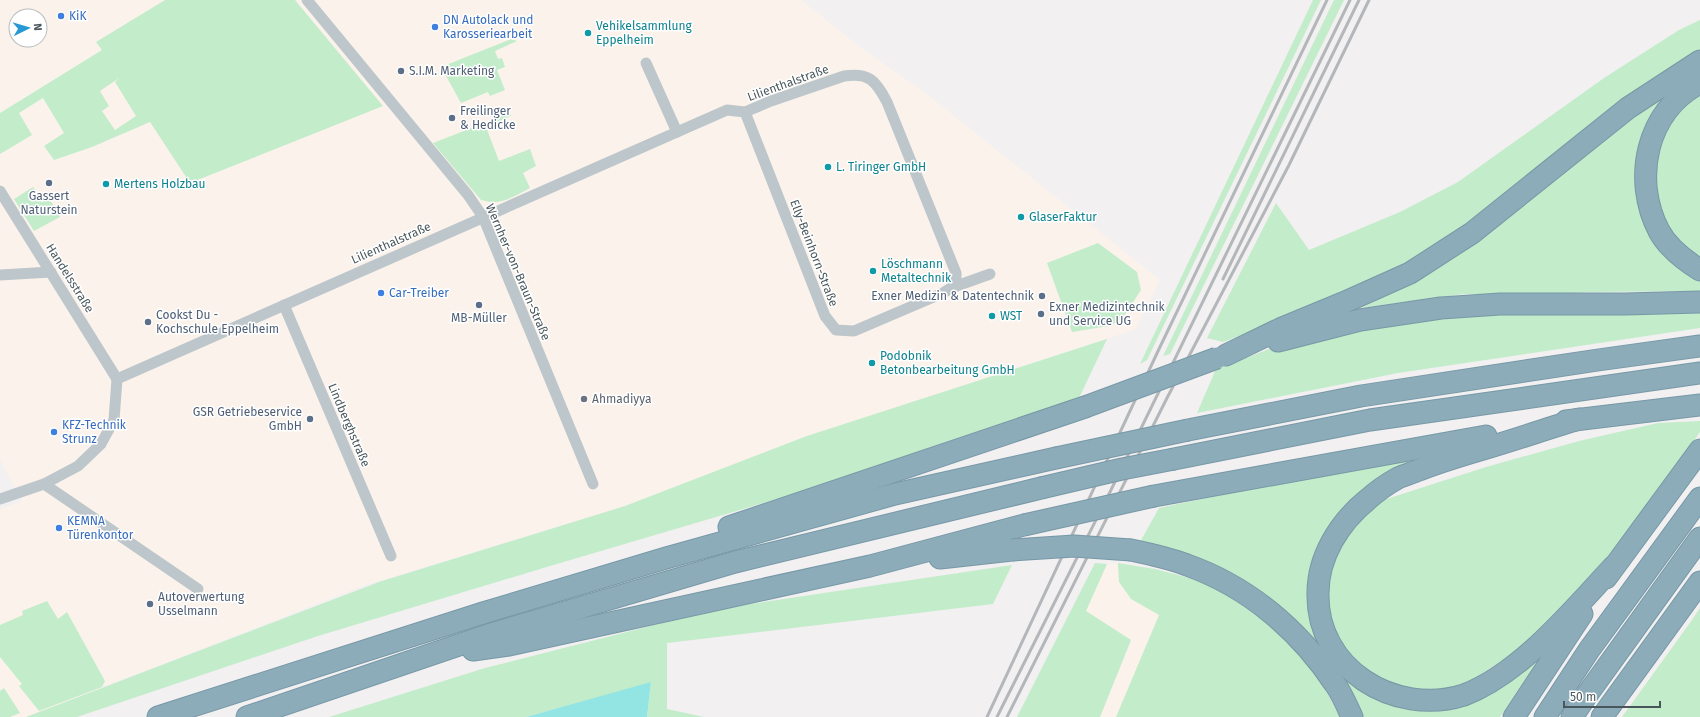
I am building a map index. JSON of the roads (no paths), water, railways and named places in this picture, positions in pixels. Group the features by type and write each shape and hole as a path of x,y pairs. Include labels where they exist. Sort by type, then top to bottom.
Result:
{"highway":[{"path":"666,558 695,538 1085,407 1221,357 1280,329 1343,304 1410,273 1472,233 1628,108 1700,61"},
{"path":"1700,83 1682,96 1671,107 1661,121 1652,136 1646,157 1645,174 1646,190 1650,210 1660,231 1670,246 1685,260 1700,270"},
{"path":"1221,357 1360,320 1441,308 1500,304 1625,304 1700,302"},
{"path":"158,717 483,613 666,558 895,494 1188,430 1361,396 1590,361 1700,346"},
{"path":"248,717 417,658 491,634 735,562 1122,469 1370,420 1700,373"},
{"path":"417,658 509,645 870,566 1024,525 1154,496 1579,419 1700,405"},
{"path":"1579,419 1437,463 1398,478 1367,500 1350,516 1337,533 1324,560 1319,575 1318,593 1322,626 1337,655 1347,667 1360,679 1375,689 1391,696 1407,700 1425,702 1445,699 1462,695 1479,688 1496,679 1519,662 1614,566"},
{"path":"1514,717 1614,566 1700,450"},
{"path":"1545,717 1589,650 1700,498"},
{"path":"1572,717 1700,538"},
{"path":"870,566 1012,550 1074,546 1131,550 1187,565 1226,582 1265,607 1295,634 1336,686 1352,717"},
{"path":"1602,717 1700,582"}],"street":[{"name":"Wernher-von-Braun-Straße","path":"307,0 468,195 483,217 593,484"},
{"path":"646,63 676,132"},
{"name":"Lilienthalstraße","path":"117,379 727,110 745,112 771,101 844,76 856,74 868,77 882,91 887,102 956,273 956,282 951,288"},
{"name":"Elly-Beinhorn-Straße","path":"745,112 825,316 836,330 854,331 943,293 951,288 990,274"},
{"name":"Handelsstraße","path":"0,191 117,379"},
{"path":"0,274 50,272"},
{"name":"Lindberghstraße","path":"284,305 391,556"},
{"path":"0,499 44,484 78,466 101,444 114,420 117,379"},
{"path":"44,484 198,589"}],"water":[{"path":"651,682 647,717 526,717"}],"railway":[{"path":"987,717 1159,349 1327,0"},
{"path":"997,717 1109,494 1350,0"},
{"path":"1223,279 1359,0"},
{"path":"1007,717 1167,398 1289,165 1369,0"}],"place":[{"name":"KiK","path":"61,16"},
{"name":"DN Autolack und Karosseriearbeit","path":"435,27"},
{"name":"Vehikelsammlung Eppelheim","path":"588,33"},
{"name":"S.I.M. Marketing","path":"401,71"},
{"name":"Freilinger & Hedicke","path":"452,118"},
{"name":"L. Tiringer GmbH","path":"828,167"},
{"name":"Gassert Naturstein","path":"49,183"},
{"name":"Mertens Holzbau","path":"106,184"},
{"name":"GlaserFaktur","path":"1021,217"},
{"name":"Löschmann Metaltechnik","path":"873,271"},
{"name":"Car-Treiber","path":"381,293"},
{"name":"Exner Medizin & Datentechnik","path":"1042,296"},
{"name":"MB-Müller","path":"479,305"},
{"name":"Exner Medizintechnik und Service UG","path":"1041,314"},
{"name":"WST","path":"992,316"},
{"name":"Cookst Du - Kochschule Eppelheim","path":"148,322"},
{"name":"Podobnik Betonbearbeitung GmbH","path":"872,363"},
{"name":"Ahmadiyya","path":"584,399"},
{"name":"GSR Getriebeservice GmbH","path":"310,419"},
{"name":"KFZ-Technik Strunz","path":"54,432"},
{"name":"KEMNA Türenkontor","path":"59,528"},
{"name":"Autoverwertung Usselmann","path":"150,604"}]}
